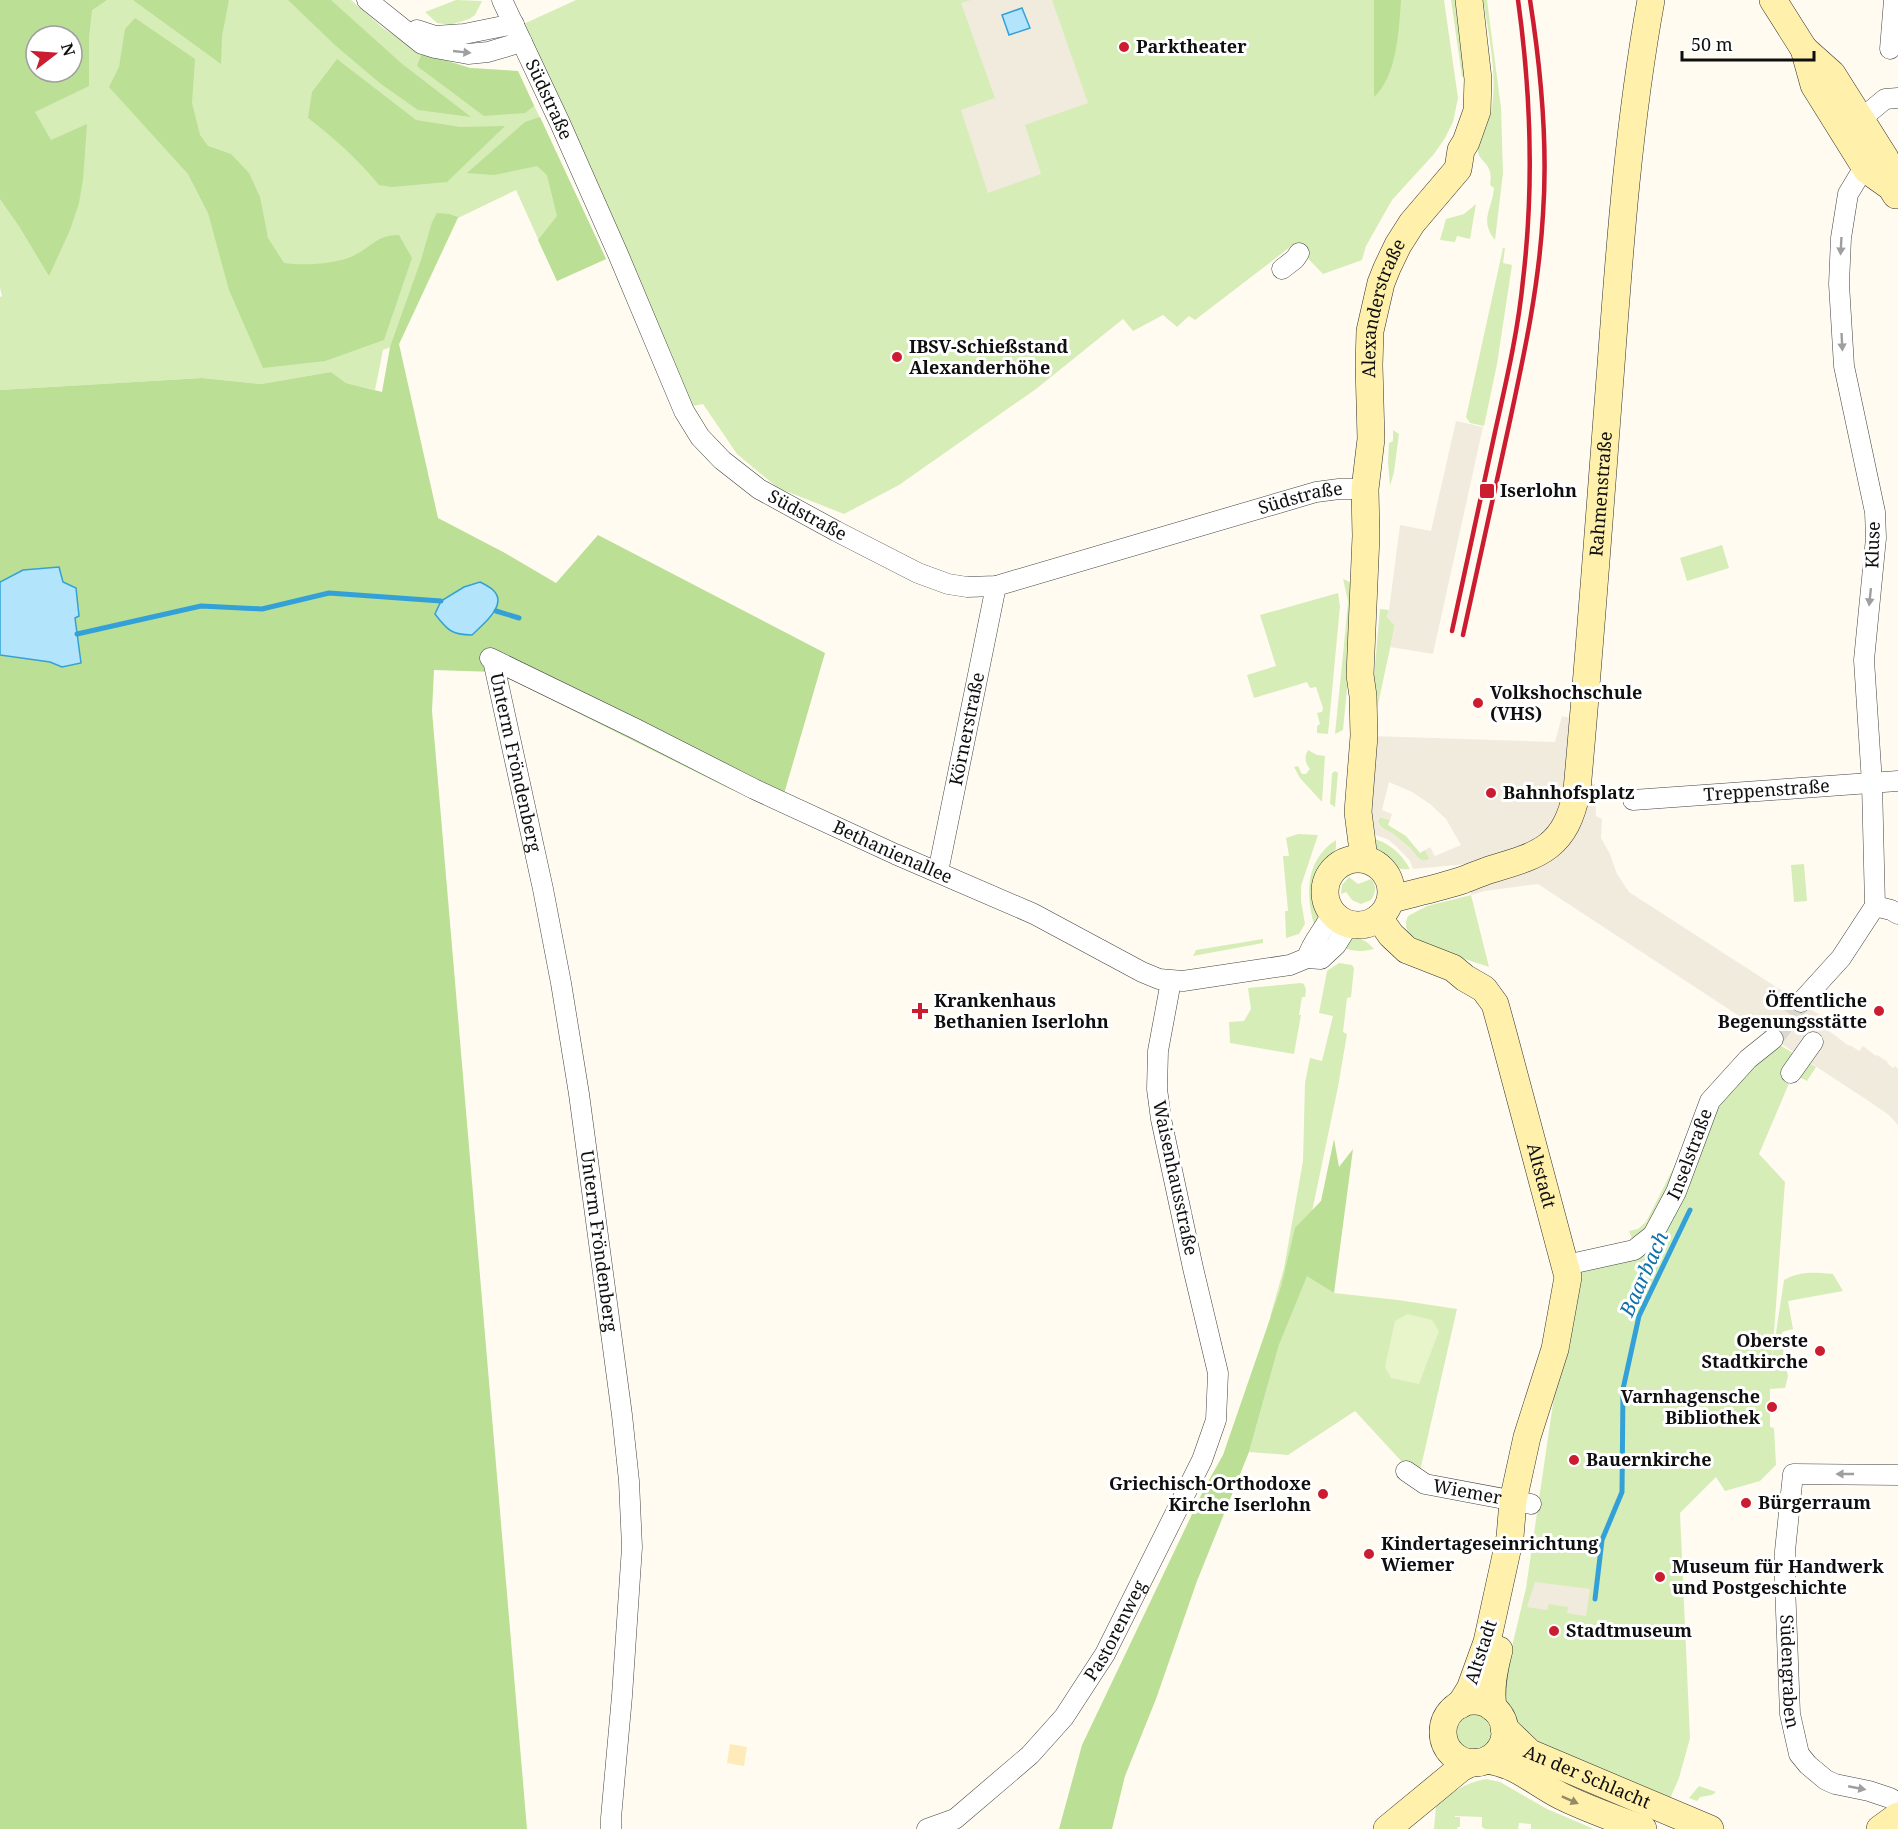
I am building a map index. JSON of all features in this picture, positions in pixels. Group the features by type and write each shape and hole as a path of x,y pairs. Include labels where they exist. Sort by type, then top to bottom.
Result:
{"main road":[{"name":"Alexanderstraße","path":"1355,861 1364,736 1360,675 1366,536 1365,489 1356,439 1354,365 1356,330 1366,276 1379,245 1397,214 1423,182 1442,162 1461,150 1477,111 1478,79 1469,0"},
{"name":"Rahmenstraße","path":"1636,0 1638,69"},
{"name":"Rahmenstraße","path":"1367,909 1446,870 1489,870 1527,859 1547,848 1565,828 1575,805 1591,637 1622,210 1638,69 1651,0"},
{"path":"1773,0 1849,120 1885,158 1895,192"},
{"path":"1849,120 1867,170 1895,192"},
{"path":"1355,861 1378,866 1367,909 1326,898 1327,881 1336,867 1355,861"},
{"name":"Altstadt","path":"1367,909 1379,946 1393,959 1449,977 1465,978 1484,989 1495,1004 1568,1277 1555,1349 1544,1387 1540,1432 1522,1503 1510,1537 1487,1641 1470,1689 1460,1705"},
{"name":"Altstadt","path":"1499,1718 1491,1697 1493,1678 1516,1594 1522,1503"},
{"path":"1393,1827 1461,1768 1480,1761 1495,1754 1501,1747 1504,1738 1499,1718 1486,1704 1475,1701 1452,1710 1446,1720 1444,1731 1450,1751 1458,1758 1480,1761"},
{"name":"An der Schlacht","path":"1499,1718 1530,1753 1710,1829"},
{"path":"1393,1827 1409,1792 1442,1754 1446,1742"},
{"name":"An der Schlacht","path":"1480,1761 1503,1762 1560,1796 1643,1829"},
{"path":"1880,1829 1898,1816"}],"street":[{"path":"366,0 422,44 468,54 488,52 522,42"},
{"name":"Südstraße","path":"502,0 618,254 684,411 700,437 722,460 759,489 918,573 948,584 967,587 996,586 1316,492 1365,489"},
{"path":"1890,49 1894,0"},
{"path":"391,21 435,36 464,34 514,24"},
{"path":"1849,120 1885,99 1898,99"},
{"name":"Kluse","path":"1867,170 1860,174 1848,194 1841,238 1839,284 1844,366 1875,512 1876,538 1864,660 1872,783 1875,906"},
{"path":"1281,269 1295,259 1299,253"},
{"name":"Körnerstraße","path":"938,872 996,586"},
{"name":"Bethanienallee","path":"492,659 754,789 1060,926 1142,972 1170,981 1280,967 1298,962 1308,958 1312,944 1324,928 1367,909"},
{"name":"Unterm Fröndenberg","path":"492,659 543,889 561,983 579,1094 622,1415 632,1547 611,1829"},
{"name":"Treppenstraße","path":"1633,800 1898,781"},
{"path":"1801,1002 1841,958 1875,906 1898,914"},
{"name":"Waisenhausstraße","path":"1170,981 1158,1051 1157,1089 1161,1119 1190,1257 1218,1373"},
{"name":"Inselstraße","path":"1566,1265 1634,1250 1653,1235 1676,1192 1710,1101 1748,1059 1773,1039"},
{"path":"1791,1073 1813,1041"},
{"name":"Pastorenweg","path":"927,1829 956,1819 1030,1755 1064,1717 1105,1654 1202,1460 1216,1420 1218,1373"},
{"name":"Wiemer","path":"1406,1471 1425,1484 1522,1503"},
{"name":"Südengraben","path":"1898,1474 1793,1474 1785,1551 1790,1714 1799,1754 1826,1780 1890,1798 1898,1803"}],"green space":[{"path":"0,0 351,0 383,28 422,53 470,68 518,71 606,259 557,281 516,190 458,218 399,344 383,350 375,390 346,383 331,372 261,384 202,378 0,390 0,297 2,296 0,288"},
{"path":"0,0 107,0 92,10 89,37 89,86 35,112 51,140 87,124 79,203 70,230 49,276 0,199"},
{"path":"133,0 229,0 222,36 221,64"},
{"path":"288,0 331,0 401,63 471,117 418,110 381,84 336,46"},
{"path":"456,0 482,1 475,15 450,25 437,23 425,12"},
{"path":"576,0 1444,0 1458,98 1453,122 1445,138 1434,154 1392,200 1366,246 1362,260 1323,274 1294,244 1195,320 1189,316 1177,327 1163,315 1133,331 1123,319 1036,389 899,485 844,514 778,488 737,454 703,404 687,407 517,27"},
{"path":"1374,0 1401,0 1398,38 1392,65 1382,88 1374,97"},
{"path":"1451,0 1456,0 1467,76 1462,77"},
{"path":"1483,0 1487,0 1501,108 1503,173 1495,240 1490,233 1487,221 1494,188 1490,185 1490,172 1478,152 1491,112 1494,80"},
{"path":"135,18 195,59 192,103 200,135 208,146 231,154 249,173 260,197 268,238 284,263 310,264 338,261 359,253 379,239 399,235 412,258 384,340 325,361 263,368 229,290 208,213 188,174 109,87 119,67 125,29"},
{"path":"422,53 470,68 518,71 534,106 525,113 484,116 417,66"},
{"path":"337,59 416,120 460,127 505,126 447,182 392,187 379,185 345,149 308,118 312,92"},
{"path":"540,117 606,259 557,281 538,240 557,216 547,175 537,166 494,175 467,173 525,122"},
{"path":"1476,204 1470,239 1457,236 1455,242 1440,240 1446,219 1464,214"},
{"path":"437,213 458,217 399,344 438,518 556,583 598,535 825,653 779,811 726,787 496,672 434,670 432,711 527,1829 0,1829 0,655 50,662 62,667 81,663 75,617 79,617 23,570 0,582 0,390 202,378 261,384 331,372 346,383 382,392 390,347"},
{"path":"1503,248 1505,248 1503,263 1512,265 1497,364 1484,426 1470,423 1466,417"},
{"path":"1393,430 1399,434 1390,486 1389,443 1393,441"},
{"path":"1722,545 1729,568 1687,581 1680,558"},
{"path":"1343,579 1352,583 1350,658 1343,730 1335,734 1348,601"},
{"path":"1338,593 1340,606 1328,734 1317,733 1317,726 1320,724 1317,713 1322,712 1323,708 1316,687 1310,688 1307,682 1254,698 1247,675 1276,666 1260,615"},
{"path":"1380,609 1389,610 1387,617 1395,625 1367,756"},
{"path":"1308,750 1325,756 1322,802 1300,778 1294,767 1298,766 1302,774 1306,774 1310,769 1306,760"},
{"path":"1335,771 1338,773 1335,807 1330,804 1332,773"},
{"path":"1379,817 1390,820 1388,825 1406,836 1420,853 1425,850 1430,859 1423,861 1418,858 1410,848 1381,827 1378,822"},
{"path":"1298,834 1318,835 1301,886 1305,924 1299,934 1286,938 1285,911 1288,911 1283,856 1289,856 1286,838"},
{"path":"1369,838 1393,849 1410,869 1395,868 1389,865 1379,857"},
{"path":"1336,840 1335,854 1320,885 1320,912 1315,928 1310,904 1310,879 1318,858"},
{"path":"1804,864 1807,901 1794,902 1791,865"},
{"path":"1349,877 1358,884 1371,879 1375,890 1371,900 1361,904 1352,900 1346,892 1341,894 1342,885"},
{"path":"1471,895 1489,967 1432,947 1412,936 1406,928 1408,916 1427,906"},
{"path":"1351,938 1358,938 1374,949 1358,951 1342,947"},
{"path":"1263,939 1263,943 1193,956 1196,950"},
{"path":"1339,963 1352,965 1354,968 1351,997 1347,998 1343,1032 1347,1034 1338,1087 1299,1274 1280,1316 1270,1317 1284,1268 1303,1161 1305,1083 1310,1058 1322,1061 1333,1016 1319,1013 1327,971"},
{"path":"1304,984 1306,990 1305,997 1302,997 1294,1054 1230,1043 1229,1022 1244,1021 1251,1009 1248,988"},
{"path":"1773,1041 1816,1067 1807,1081 1793,1074 1759,1154 1785,1182 1772,1359 1784,1280 1802,1274 1833,1274 1843,1291 1788,1301 1793,1329 1782,1332 1782,1338 1779,1340 1780,1346 1783,1346 1784,1356 1781,1357 1783,1367 1786,1368 1788,1376 1785,1388 1770,1389 1770,1427 1774,1428 1776,1465 1760,1481 1725,1491 1716,1477 1680,1513 1690,1738 1679,1778 1666,1808 1533,1752 1504,1714 1503,1684 1526,1588 1573,1267 1636,1253 1711,1103"},
{"path":"1334,1139 1339,1167 1353,1149 1334,1293 1307,1276 1279,1345 1249,1452 1197,1581 1156,1699 1125,1776 1112,1829 1059,1829 1082,1745 1205,1487 1223,1455 1281,1287 1295,1228 1321,1201"},
{"path":"1676,1163 1679,1164 1660,1206 1648,1225 1633,1241 1629,1231 1638,1229 1646,1222"},
{"path":"1307,1275 1334,1293 1457,1309 1420,1471 1403,1463 1355,1411 1288,1455 1249,1452 1279,1345"},
{"path":"1407,1314 1432,1320 1439,1331 1419,1384 1391,1378 1385,1367 1395,1321"},
{"path":"1474,1714 1487,1719 1492,1732 1487,1745 1474,1750 1461,1745 1456,1732 1461,1719"},
{"path":"1486,1779 1500,1782 1547,1809 1594,1829 1531,1829 1531,1824 1519,1823 1518,1829 1485,1829 1482,1827 1482,1817 1455,1816 1460,1817 1458,1829 1434,1829 1436,1806 1459,1789"},
{"path":"1699,1786 1716,1792 1700,1797 1697,1801 1689,1798"}],"sand":[{"path":"730,1744 747,1747 744,1766 727,1763"}],"shaded area":[{"path":"971,0 1052,0 1088,103 1025,125 1041,174 988,193 961,110 995,98 961,3"},
{"path":"1456,421 1483,427 1433,654 1390,647 1395,626 1387,617 1400,525 1431,531"},
{"name":"Bahnhofsplatz","path":"1562,716 1570,718 1566,766 1570,784 1552,825 1531,843 1492,859 1467,864 1413,869 1410,861 1396,846 1387,839 1367,832 1372,736 1555,742","holes":["1389,782 1412,792 1446,819 1461,845 1435,856 1430,847 1425,850 1430,859 1423,861 1394,834 1381,827 1378,822 1379,817 1390,820 1392,814 1382,810"]},
{"path":"1588,783 1595,784 1596,816 1602,819 1601,838 1617,874 1629,892 1829,1021 1825,1028 1849,1046 1859,1051 1863,1046 1888,1062 1893,1068 1895,1066 1898,1069 1898,1125 1889,1115 1867,1100 1538,884 1471,895 1470,891 1505,877"},
{"path":"1535,1582 1590,1589 1586,1616 1567,1613 1568,1607 1549,1604 1547,1610 1527,1607"}],"water":[{"path":"1022,8 1030,28 1009,35 1002,15"},
{"path":"59,567 63,582 76,588 79,616 75,618 81,663 62,667 50,662 0,655 0,582 23,570"},
{"path":"480,582 492,589 497,596 496,608 472,635 459,634 451,630 435,614 441,601 464,587"}],"waterway":[{"path":"77,634 201,606 262,609 329,593 441,601"},
{"path":"496,611 519,618"},
{"name":"Baarbach","path":"1595,1599 1602,1540 1622,1492 1623,1389 1639,1316 1690,1210"}],"tunnel":[{"path":"1773,1039 1801,1002"}],"railway":[{"path":"1452,631 1511,357 1523,280 1529,210 1530,140 1526,70 1518,0"},
{"path":"1463,635 1525,346 1541,241 1544,134 1530,0"}],"place":[{"name":"Parktheater","path":"1124,47"},
{"name":"IBSV-Schießstand Alexanderhöhe","path":"897,357"},
{"name":"Iserlohn","path":"1487,491"},
{"name":"Volkshochschule (VHS)","path":"1478,703"},
{"name":"Bahnhofsplatz","path":"1491,793"},
{"name":"Krankenhaus Bethanien Iserlohn","path":"920,1011"},
{"name":"Öffentliche Begenungsstätte","path":"1879,1011"},
{"name":"Oberste Stadtkirche","path":"1820,1351"},
{"name":"Varnhagensche Bibliothek","path":"1772,1407"},
{"name":"Bauernkirche","path":"1574,1460"},
{"name":"Griechisch-Orthodoxe Kirche Iserlohn","path":"1323,1494"},
{"name":"Bürgerraum","path":"1746,1503"},
{"name":"Kindertageseinrichtung Wiemer","path":"1369,1554"},
{"name":"Museum für Handwerk und Postgeschichte","path":"1660,1577"},
{"name":"Stadtmuseum","path":"1554,1631"}]}
